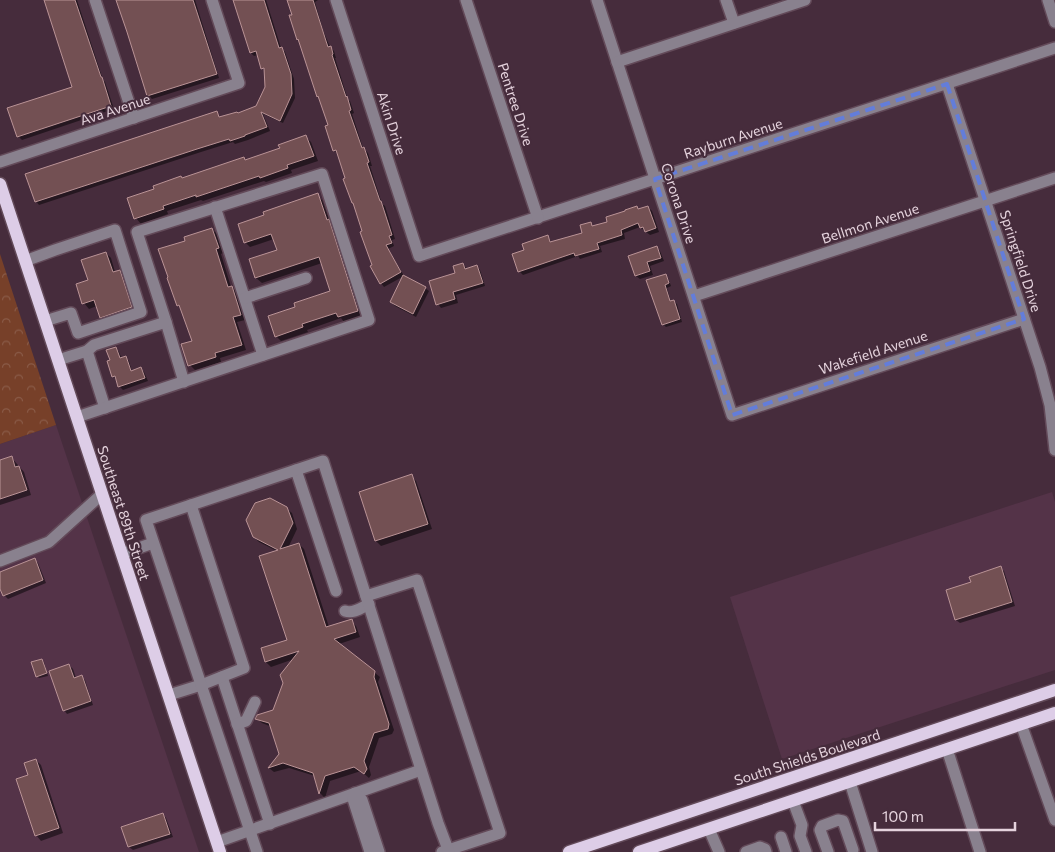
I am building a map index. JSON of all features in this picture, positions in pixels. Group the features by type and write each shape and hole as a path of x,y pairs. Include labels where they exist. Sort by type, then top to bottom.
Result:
{"main road":[{"name":"Southeast 89th Street","path":"0,184 219,847"},
{"name":"South Shields Boulevard","path":"569,852 1055,690"},
{"path":"639,852 654,850 709,828 1055,713"},
{"path":"802,774 809,795"}],"street":[{"path":"95,0 134,118"},
{"name":"Ava Avenue","path":"0,162 239,83 212,0"},
{"name":"Akin Drive","path":"336,0 419,256"},
{"name":"Pentree Drive","path":"466,0 538,218"},
{"name":"Corona Drive","path":"597,0 732,415"},
{"path":"726,0 734,23"},
{"path":"617,62 805,0"},
{"path":"1048,0 1055,22"},
{"name":"Rayburn Avenue","path":"419,256 1055,48"},
{"name":"Springfield Drive","path":"947,84 1040,367 1050,405 1055,450"},
{"path":"77,417 184,382 369,320 322,174 137,232 184,382"},
{"name":"Bellmon Avenue","path":"694,296 1055,178"},
{"path":"215,208 263,355"},
{"path":"25,261 115,230 141,312 78,333 71,313 45,321"},
{"path":"245,298 306,278"},
{"name":"Wakefield Avenue","path":"732,415 1024,319"},
{"path":"58,360 87,351 94,345 166,322"},
{"path":"87,351 105,408"},
{"path":"256,852 146,520 323,461 368,600 422,770 446,851 500,833 417,580 368,600 352,612 345,610"},
{"path":"296,470 336,591"},
{"path":"0,561 49,542 102,494"},
{"path":"169,695 244,668 191,505"},
{"path":"122,554 153,543"},
{"path":"222,677 270,824"},
{"path":"237,724 246,721 255,702"},
{"path":"1021,724 1055,820"},
{"path":"947,750 980,852"},
{"path":"219,847 250,831 422,770"},
{"path":"828,852 820,830 822,826 838,820 843,821 851,851 870,848 850,782"},
{"path":"356,793 353,798 370,852"},
{"path":"356,793 362,800 379,852"},
{"path":"793,801 802,825 800,836 806,852"},
{"path":"709,828 718,852"},
{"path":"781,838 786,852"},
{"path":"746,852 760,847 765,849 766,852"}],"highlighted area":[{"path":"947,84 1024,319 732,415 655,179"}],"shaded area":[{"path":"56,425 199,852 0,852 0,444"},
{"path":"1052,492 1055,502 1055,670 782,759 730,597"}],"green space":[{"path":"0,254 56,425 0,444"}],"building":[{"path":"44,0 75,0 111,106 17,137 7,108 72,87"},
{"path":"116,0 193,0 217,74 147,96"},
{"path":"233,0 264,0 279,48 282,47 291,74 292,94 280,121 261,112 267,127 245,136 197,149 35,202 25,174 217,111 219,117 238,113 256,106 265,87 264,68 261,69 256,51 250,53"},
{"path":"287,0 313,0 328,47 331,46 332,55 351,110 349,111 369,162 367,163 392,235 389,236 392,243 386,245 401,272 380,284 370,266 372,265 360,232 362,231 343,179 345,178 336,150 333,151 325,126 328,125 297,40 289,15 292,15"},
{"path":"306,135 314,156 287,165 288,168 260,178 259,176 196,197 196,195 163,206 164,209 134,219 127,198 154,189 153,186 181,176 182,178 244,157 245,160 280,148 278,145"},
{"path":"318,193 327,220 329,219 358,311 338,317 336,313 302,324 303,327 275,337 268,316 295,307 294,303 330,291 319,257 255,278 249,259 277,250 271,234 244,243 238,224 264,215 263,212"},
{"path":"637,206 638,209 648,206 656,228 645,232 638,223 621,230 622,235 597,243 599,249 575,256 574,253 518,272 512,254 524,250 522,244 548,235 550,242 582,233 580,225 591,222 592,226 607,222 606,217"},
{"path":"212,228 219,248 216,249 228,287 232,286 241,315 233,317 242,345 215,353 216,357 188,366 181,344 192,341 179,305 177,306 158,249 185,241 184,237"},
{"path":"657,246 661,258 647,262 650,271 635,276 628,256"},
{"path":"106,252 113,272 120,270 132,307 100,318 94,300 82,304 76,284 88,280 81,260"},
{"path":"463,263 465,269 477,265 483,283 453,292 455,299 436,305 429,281 455,273 453,266"},
{"path":"666,274 669,283 665,285 670,301 674,300 680,319 662,325 646,280"},
{"path":"403,275 426,287 413,314 390,302"},
{"path":"116,347 120,358 126,356 131,371 141,367 145,378 118,387 115,376 112,377 107,361 110,360 106,350"},
{"path":"12,456 15,467 19,466 27,490 0,499 0,460"},
{"path":"412,474 428,524 375,541 359,492"},
{"path":"270,498 287,507 293,523 280,549 299,543 326,627 352,619 356,632 334,639 375,671 374,677 389,724 388,729 374,733 364,761 367,769 364,774 354,767 325,776 319,794 313,773 283,763 268,768 279,754 269,723 255,719 257,715 273,710 283,683 280,675 299,651 265,662 261,648 287,640 259,556 278,550 253,537 246,520 255,503"},
{"path":"35,558 43,580 3,596 0,589 0,572"},
{"path":"1001,566 1012,602 955,620 946,590 971,582 969,577"},
{"path":"42,659 47,673 36,677 31,662"},
{"path":"69,664 74,678 82,675 91,701 63,711 49,671"},
{"path":"36,759 59,828 35,836 16,779 28,775 24,763"},
{"path":"163,813 170,834 128,847 121,827"}]}
